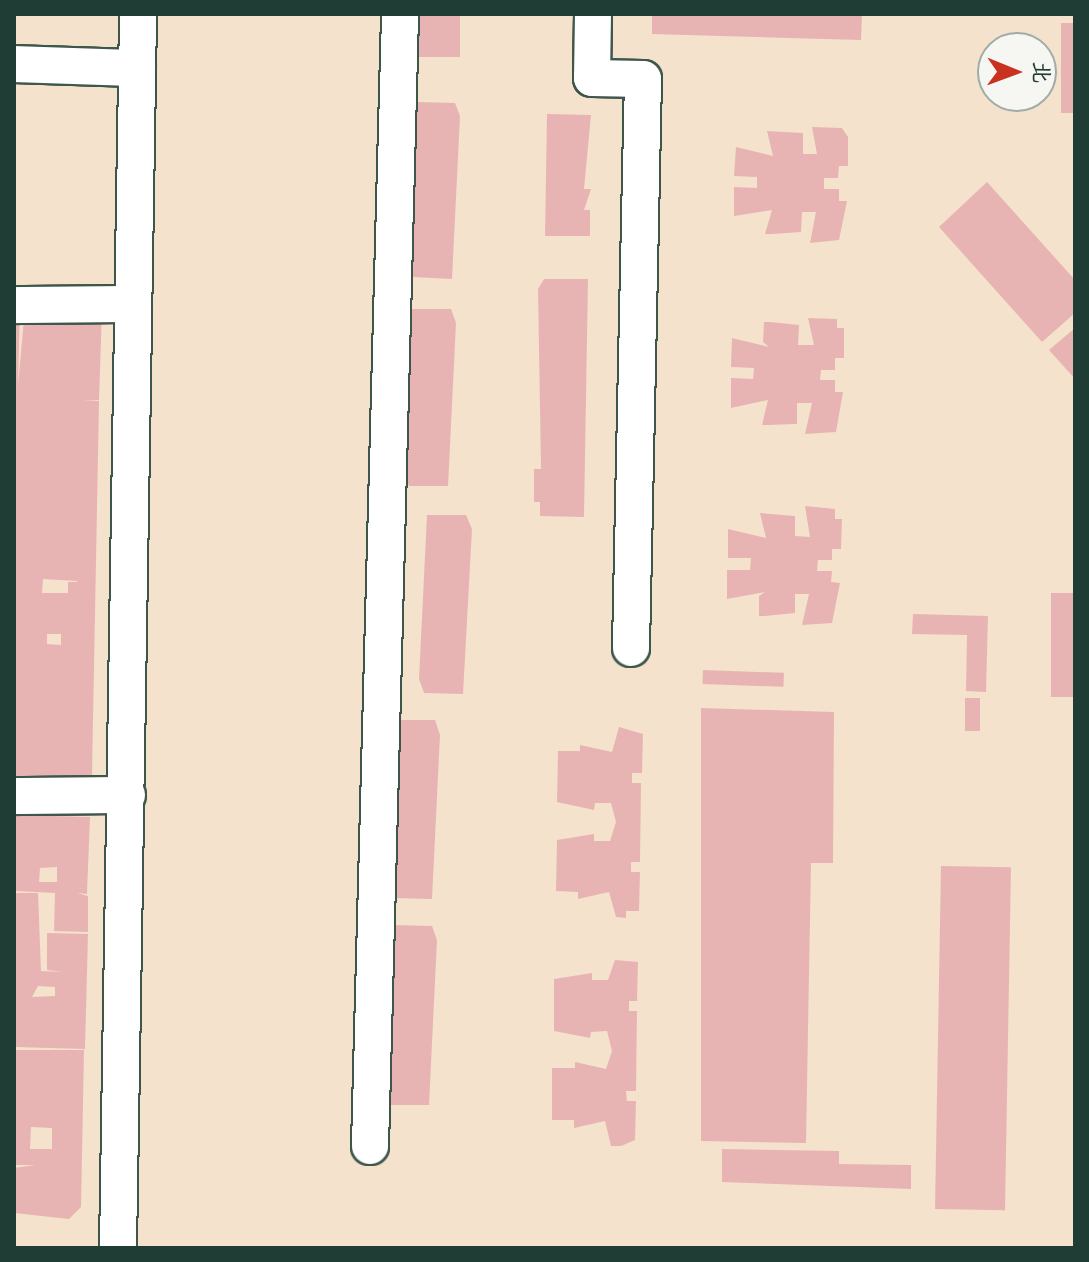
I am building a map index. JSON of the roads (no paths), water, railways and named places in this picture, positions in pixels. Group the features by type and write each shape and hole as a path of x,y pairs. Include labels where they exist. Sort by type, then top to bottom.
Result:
{"street":[{"path":"118,1248 138,14"},
{"path":"370,1146 400,14"},
{"path":"593,14 592,78 643,79 631,648"},
{"path":"14,64 137,68"},
{"path":"14,305 133,304"},
{"path":"14,796 127,795"}]}
